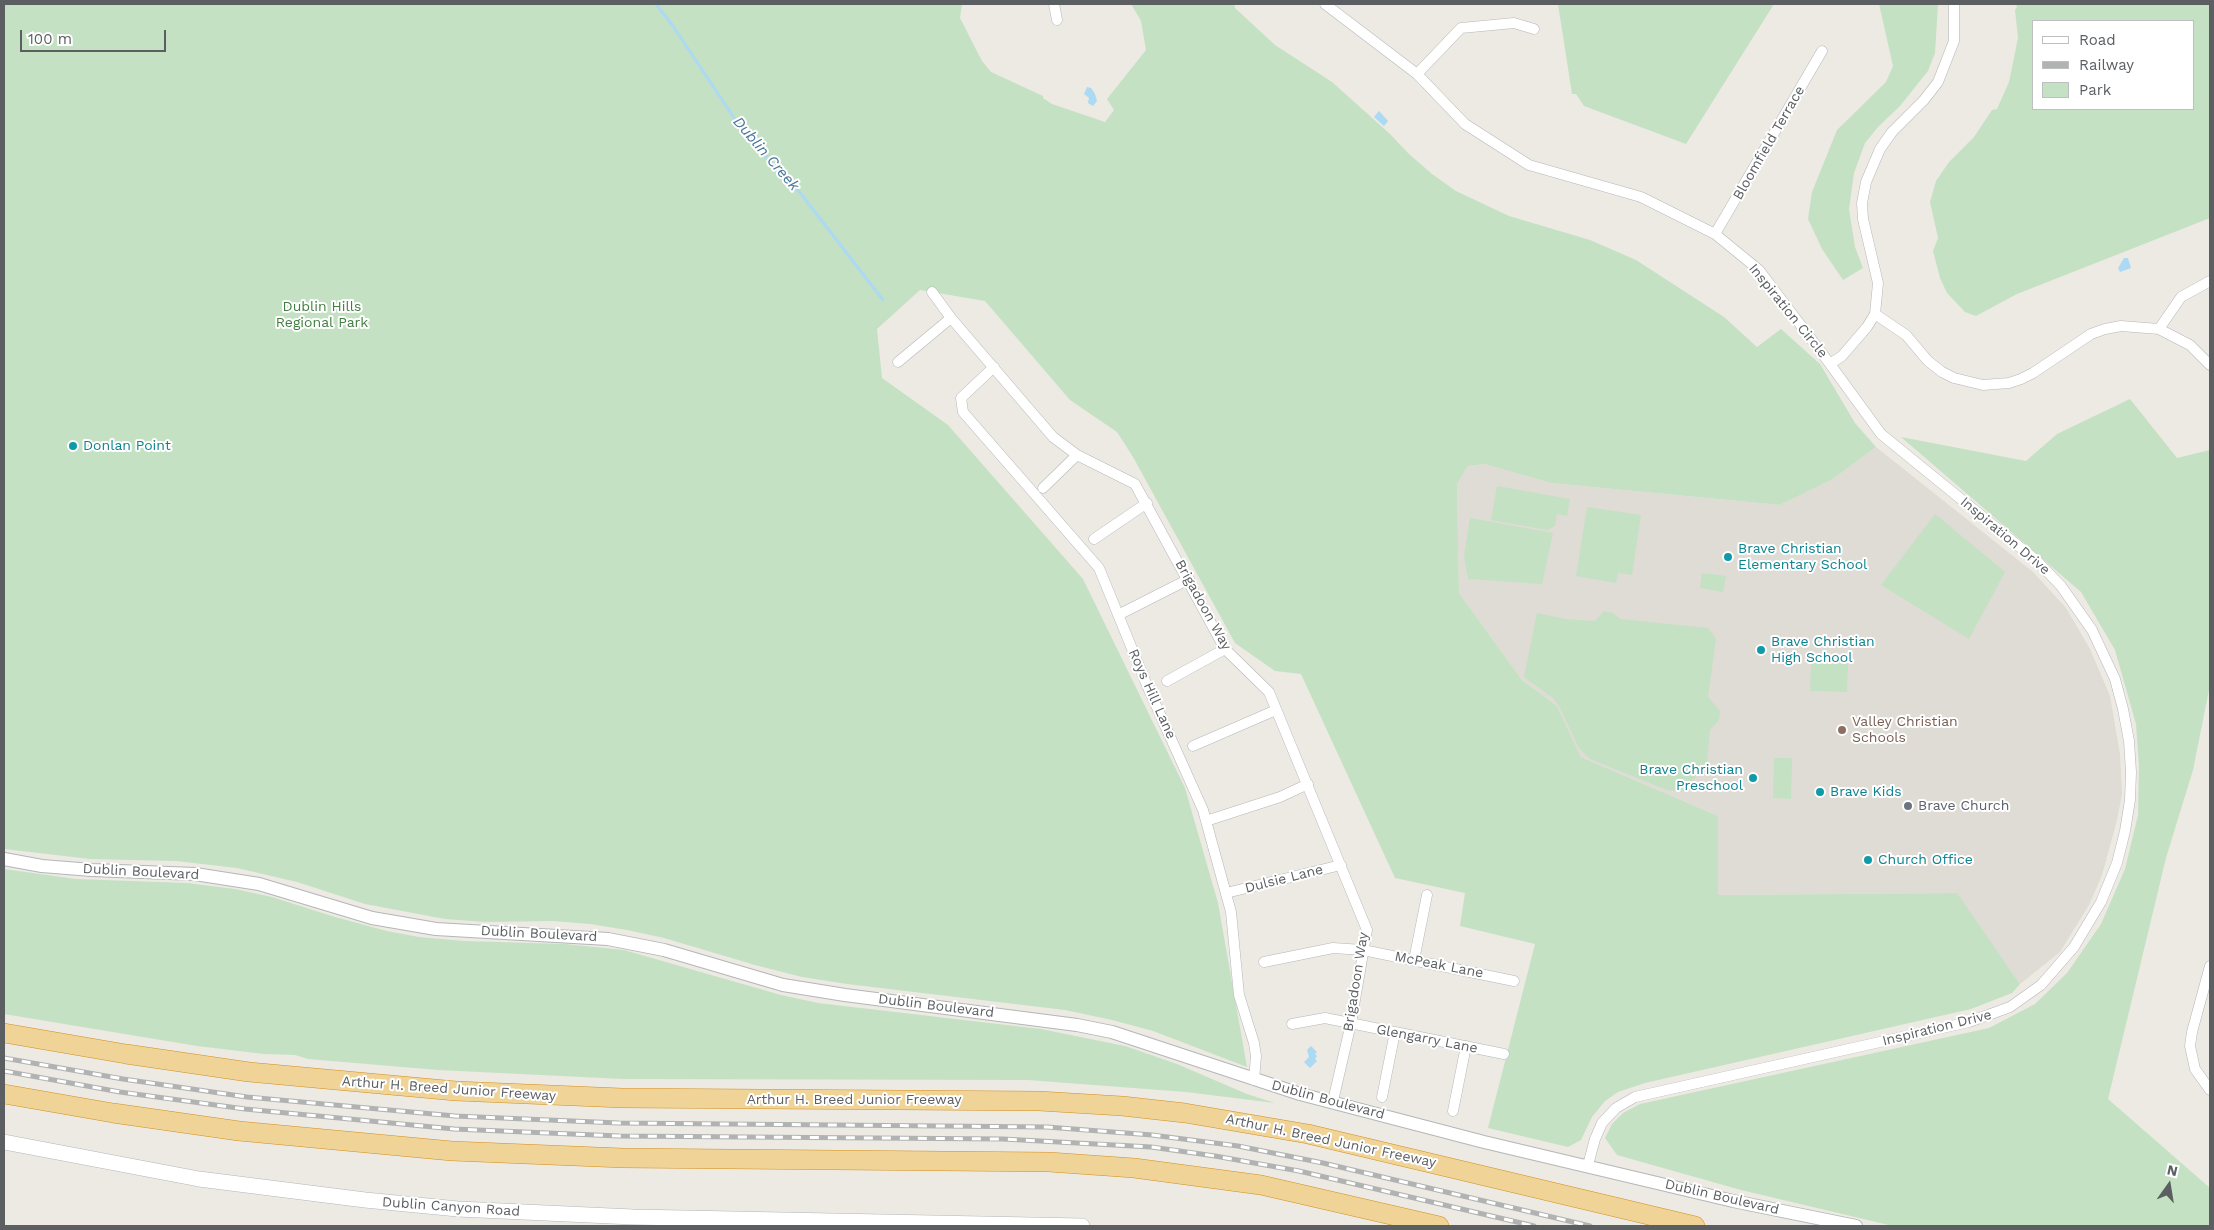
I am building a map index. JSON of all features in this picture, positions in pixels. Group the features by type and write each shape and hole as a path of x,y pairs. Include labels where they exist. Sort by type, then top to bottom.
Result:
{"highway":[{"name":"Arthur H. Breed Junior Freeway","path":"4,1033 216,1068 448,1091 622,1098 1039,1101 1171,1111 1240,1121 1308,1134 1696,1226"},
{"path":"4,1094 113,1113 239,1131 368,1145 469,1152 623,1158 1027,1162 1134,1168 1261,1186 1439,1226"}],"main road":[{"name":"Dublin Canyon Road","path":"4,1142 199,1179 365,1200 458,1208 623,1217 1082,1226"}],"street":[{"path":"1054,4 1057,20"},
{"name":"Inspiration Circle","path":"1326,4 1416,74 1465,124 1529,165 1641,197 1715,234 1759,270 1830,364 1842,356 1867,327 1875,314 1878,284 1863,219 1862,203 1866,182 1880,149 1888,137 1938,82 1954,40 1954,4"},
{"path":"1416,74 1461,28 1514,23 1534,29"},
{"name":"Bloomfield Terrace","path":"1715,234 1822,52"},
{"path":"2159,329 2182,298 2210,282"},
{"name":"Brigadoon Way","path":"932,292 951,318 1053,437 1077,455 1135,484 1189,579 1225,649 1269,692 1366,930 1351,1023 1333,1102"},
{"path":"1875,314 1906,335 1928,362 1942,372 1954,378 1983,385 2010,383 2047,364 2082,340 2105,329 2133,326 2159,329 2190,345 2210,365"},
{"path":"898,362 951,318"},
{"name":"Inspiration Drive","path":"1588,1165 1595,1139 1602,1123 1616,1108 1635,1097 1974,1020 2015,1005 2029,995 2050,975 2080,939 2102,902 2119,858 2130,800 2131,762 2129,741 2115,679 2089,625 2061,586 2037,561 1881,434 1830,364"},
{"name":"Roys Hill Lane","path":"994,367 961,398 964,412 1099,568 1146,683 1203,810 1226,893 1234,931 1239,995 1254,1043 1256,1056 1254,1080"},
{"path":"1043,488 1077,455"},
{"path":"1094,539 1147,503"},
{"path":"1118,615 1189,579"},
{"path":"1167,681 1225,649"},
{"path":"1193,746 1276,710"},
{"path":"1206,821 1280,797 1308,784"},
{"name":"Dublin Boulevard","path":"4,859 42,866 92,870 196,874 259,884 372,918 436,929 608,939 664,950 783,985 845,995 1077,1025 1112,1032 1254,1080 1484,1142 1588,1165 1733,1201 1856,1226"},
{"name":"Dulsie Lane","path":"1226,893 1341,865"},
{"path":"1414,960 1427,895"},
{"name":"McPeak Lane","path":"1264,962 1333,948 1363,950 1514,981"},
{"path":"2210,966 2208,982 2192,1032 2190,1046 2195,1069 2210,1090"},
{"name":"Glengarry Lane","path":"1292,1024 1324,1018 1504,1054"},
{"path":"1382,1097 1395,1032"},
{"path":"1453,1111 1466,1046"}],"shaded area":[{"name":"Valley Christian Schools","path":"1876,447 2033,572 2066,608 2090,649 2110,696 2120,754 2122,794 2102,875 2089,905 2060,952 2020,984 1956,893 1718,895 1718,816 1581,757 1557,706 1522,680 1459,593 1457,484 1468,466 1484,464 1551,483 1780,505 1833,479"}],"green space":[{"name":"Dublin Hills Regional Park","path":"4,4 962,4 960,18 982,61 991,72 1043,96 1052,104 1105,122 1114,110 1107,99 1146,50 1141,21 1131,4 1234,4 1235,8 1275,45 1332,82 1390,134 1409,154 1456,191 1509,216 1590,240 1636,260 1724,317 1757,347 1781,329 1820,364 1855,423 1876,447 1833,479 1780,505 1551,483 1484,464 1468,466 1457,484 1459,593 1522,680 1557,706 1581,757 1718,816 1718,895 1957,893 2020,984 2012,993 1971,1009 1645,1083 1618,1092 1605,1101 1592,1117 1581,1140 1568,1147 1488,1128 1535,944 1460,926 1465,893 1395,878 1301,674 1275,671 1235,643 1133,457 1117,432 1070,400 985,301 920,290 877,329 882,378 948,425 1083,579 1185,788 1218,903 1247,1067 1153,1031 1112,1020 1065,1010 802,977 664,938 627,930 553,921 485,922 445,919 365,904 297,882 237,868 176,861 90,859 4,849"},
{"path":"1558,4 1774,4 1686,144 1584,106 1576,94 1572,94"},
{"path":"1879,4 1938,4 1935,53 1928,71 1900,106 1878,127 1865,143 1854,173 1849,209 1855,247 1863,268 1843,280 1822,249 1808,219 1812,192 1837,130 1886,82 1893,66"},
{"path":"2016,4 2210,4 2210,218 2017,294 1976,316 1965,312 1947,293 1940,278 1933,251 1938,238 1930,202 1936,181 1949,162 1974,137 1992,110 1997,109 2009,82 2018,38"},
{"path":"2130,399 2177,458 2210,450 2210,685 2193,770 2166,858 2108,1099 2210,1188 2210,1226 1893,1226 1741,1190 1617,1155 1605,1138 1612,1124 1623,1113 1640,1104 1989,1028 2035,1004 2067,973 2101,924 2125,869 2138,815 2139,766 2136,724 2115,650 2081,592 1901,437 2026,461 2057,434"},
{"path":"1497,486 1570,499 1567,516 1557,514 1555,526 1547,530 1491,520"},
{"path":"1587,507 1641,515 1632,575 1618,573 1616,583 1576,576"},
{"path":"1935,514 2005,572 1969,639 1881,585"},
{"path":"1470,518 1553,533 1542,584 1468,579 1464,556"},
{"path":"1702,573 1726,576 1723,592 1700,588"},
{"path":"1604,611 1613,613 1620,619 1708,628 1716,639 1708,697 1720,711 1719,720 1710,730 1707,762 1684,792 1667,790 1590,759 1579,748 1559,706 1553,698 1524,677 1537,613 1565,619 1595,621"},
{"path":"1811,663 1848,664 1847,692 1810,691"},
{"path":"1774,758 1792,758 1791,799 1773,798"},
{"path":"4,869 76,879 187,883 235,889 272,897 387,931 419,937 464,941 565,944 624,950 781,995 818,1003 1041,1029 1125,1046 1177,1064 1247,1094 1275,1103 1186,1092 1028,1080 623,1079 438,1070 308,1059 295,1055 264,1054 197,1046 4,1014"}],"water":[{"path":"1087,87 1091,88 1095,94 1097,101 1093,106 1088,103 1089,98 1084,94"},
{"path":"1379,111 1388,121 1384,126 1374,117"},
{"path":"2124,258 2128,258 2131,268 2120,272 2118,268"},
{"path":"1311,1046 1317,1052 1315,1059 1317,1061 1310,1068 1304,1062 1309,1057 1307,1050"}],"waterway":[{"name":"Dublin Creek","path":"656,4 673,26 742,130 782,175 791,181 883,300"}],"railway":[{"path":"4,1058 123,1079 247,1097 455,1116 619,1123 1047,1127 1152,1135 1238,1146 1323,1163 1590,1226"},
{"path":"4,1071 120,1092 245,1109 454,1129 619,1136 1003,1139 1151,1147 1299,1171 1534,1226"}],"place":[{"name":"Donlan Point","path":"73,446"},
{"name":"Brave Christian Elementary School","path":"1728,557"},
{"name":"Brave Christian High School","path":"1761,650"},
{"name":"Valley Christian Schools","path":"1842,730"},
{"name":"Brave Christian Preschool","path":"1753,778"},
{"name":"Brave Kids","path":"1820,792"},
{"name":"Brave Church","path":"1908,806"},
{"name":"Church Office","path":"1868,860"}]}
